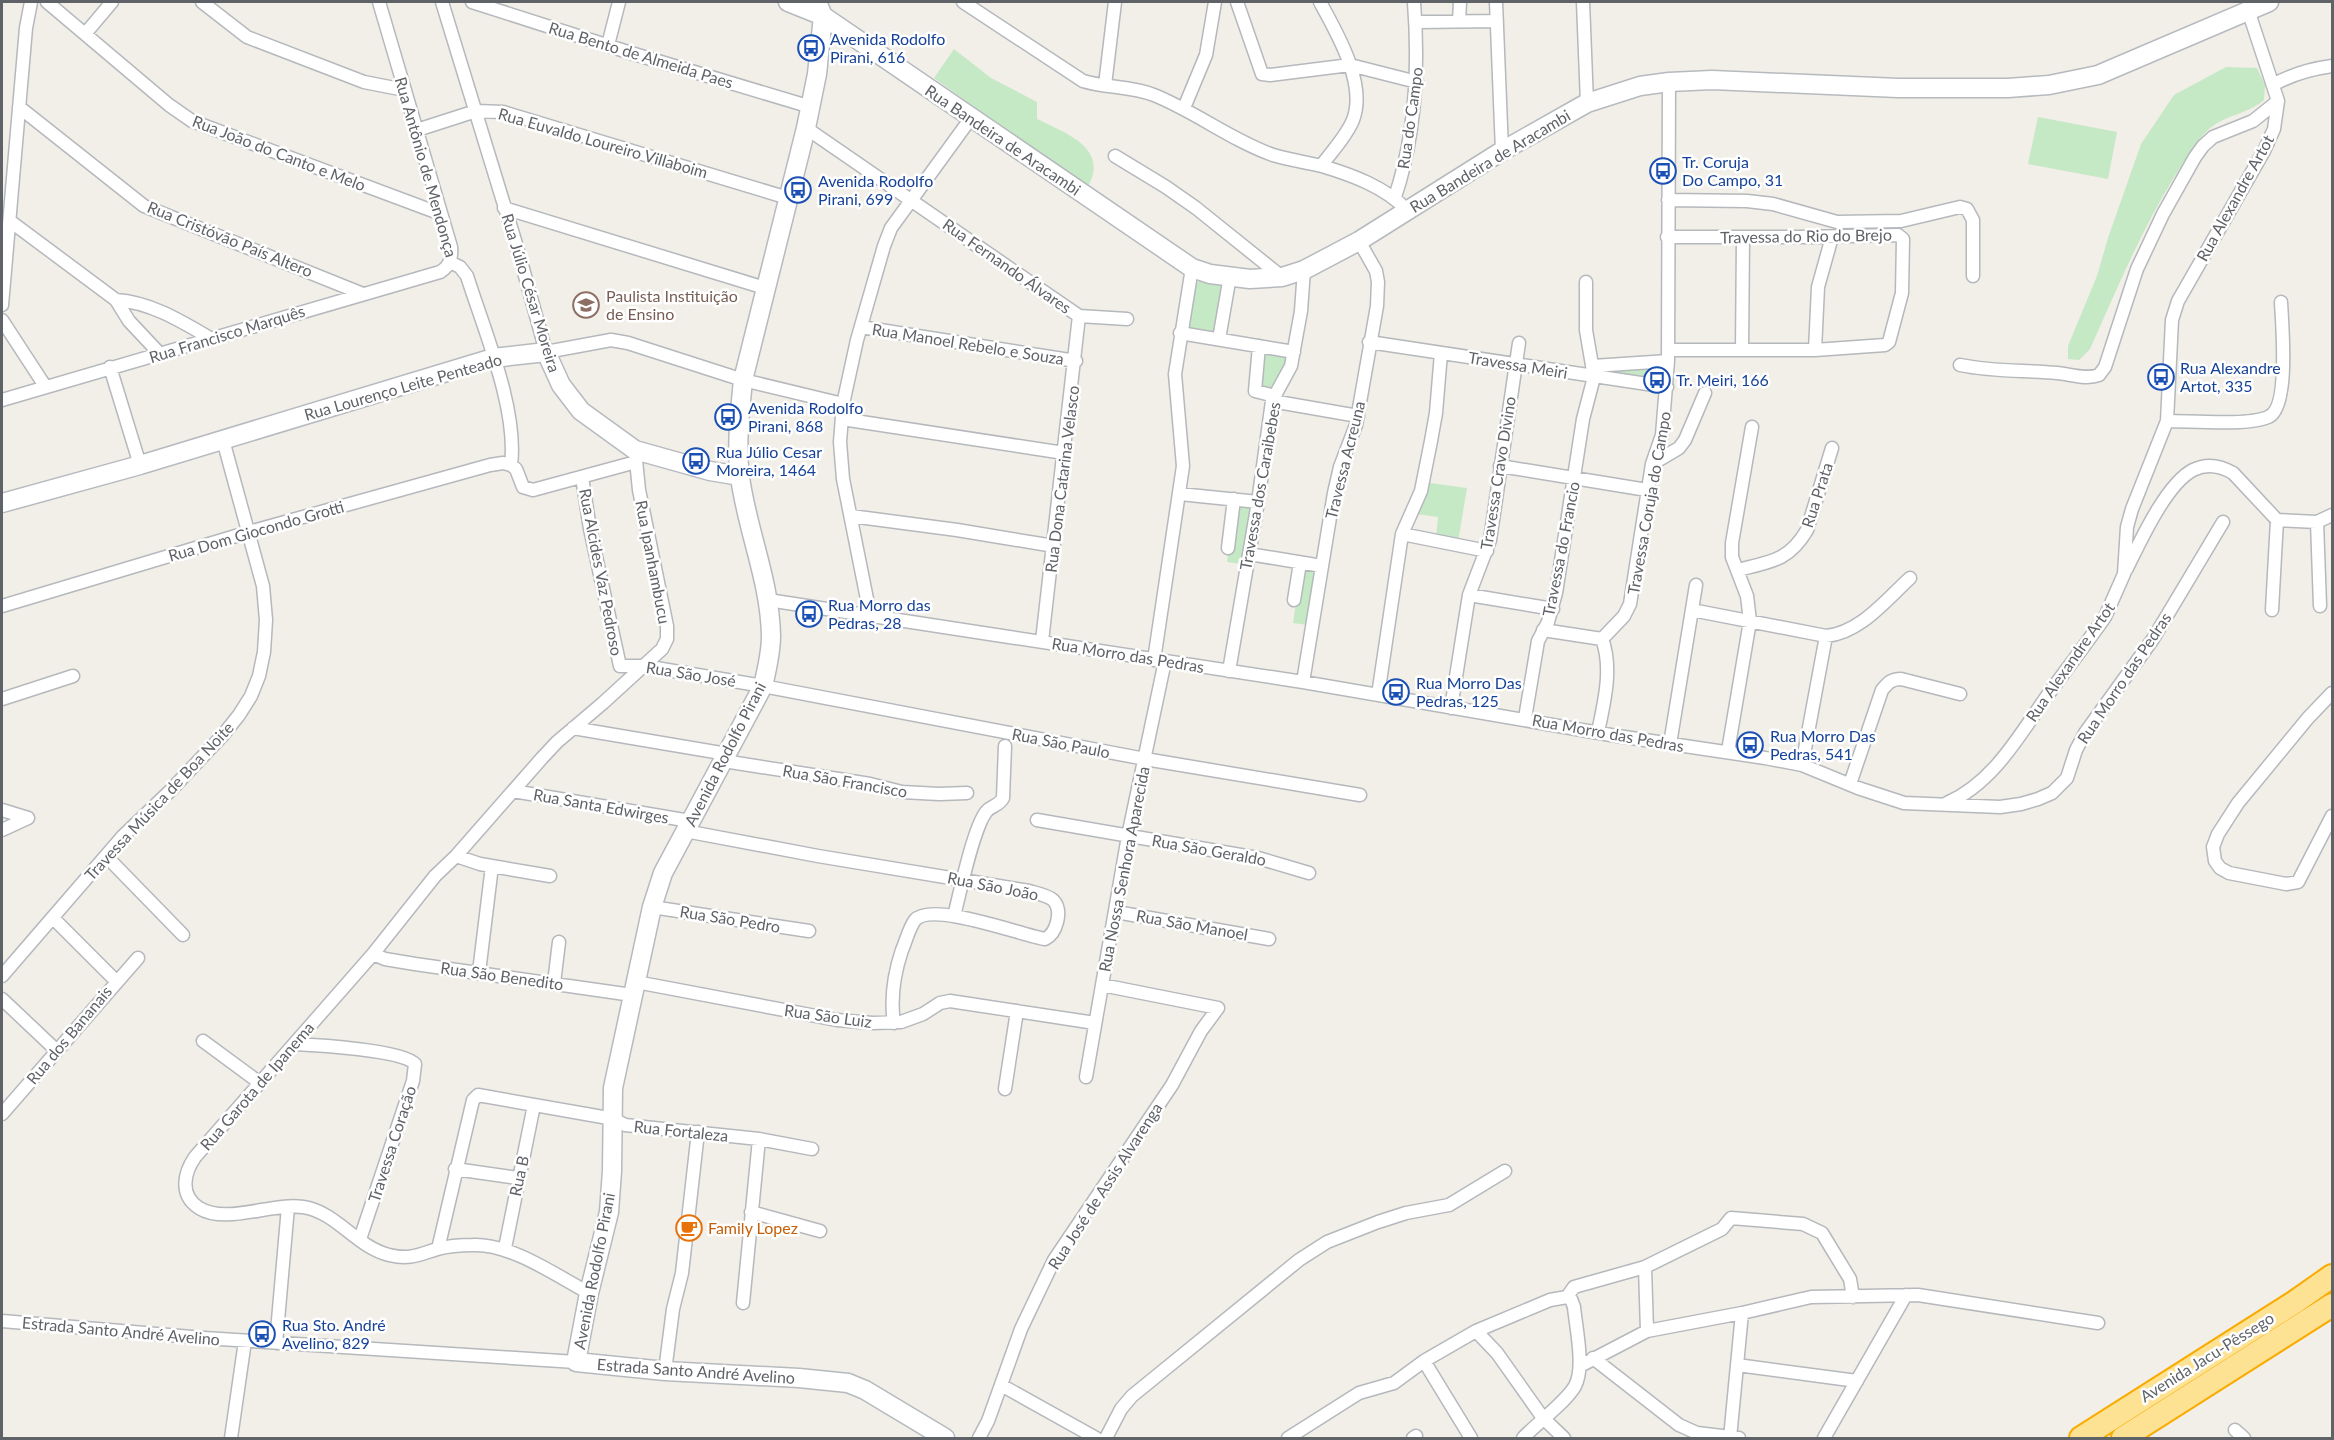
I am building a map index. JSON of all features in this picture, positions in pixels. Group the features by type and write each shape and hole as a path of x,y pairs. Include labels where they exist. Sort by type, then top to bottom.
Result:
{"highway":[{"name":"Avenida Jacu-Pêssego","path":"2081,1438 2332,1276"},
{"name":"Avenida Jacu-Pêssego","path":"2123,1438 2332,1305"}],"main road":[{"name":"Rua Bandeira de Aracambi","path":"788,2 820,9 971,118 1192,268 1250,279 1282,277 1304,270 1359,241 1401,204 1502,152 1587,103 1614,93 1668,82 1712,80 1898,88 2008,88 2049,85 2098,75 2269,2"},
{"name":"Avenida Rodolfo Pirani","path":"576,1362 609,1212 614,1119 613,1088 652,907 663,873 763,686 770,655 768,600 740,476 739,437 743,380 811,106 820,51 820,9"},
{"name":"Rua Lourenço Leite Penteado","path":"2,503 140,465 494,358 546,352"},
{"name":"Rua Júlio César Moreira","path":"546,352 561,385 581,411 635,456 740,476"},
{"name":"Estrada Santo André Avelino","path":"576,1362 665,1371 848,1383 864,1390 945,1438"}],"street":[{"path":"2,305 26,28 31,2"},
{"name":"Rua João do Canto e Melo","path":"48,2 192,121 441,214"},
{"path":"85,34 112,2"},
{"path":"202,2 247,37 364,82 405,90"},
{"name":"Rua Antônio de Mendonça","path":"379,2 451,247 450,262 460,267 467,276 494,358 508,408 513,451 511,465"},
{"name":"Rua Júlio César Moreira","path":"442,2 546,352"},
{"name":"Rua Bento de Almeida Paes","path":"472,2 811,106"},
{"path":"608,45 619,2"},
{"path":"963,2 1075,77 1094,84 1142,91 1184,108 1254,147 1274,155 1344,173 1401,204"},
{"path":"1105,85 1115,2"},
{"path":"1184,108 1206,55 1215,2"},
{"path":"1237,2 1262,74 1270,75 1350,65 1417,82"},
{"path":"1320,2 1350,65 1357,90 1357,104 1346,132 1321,166"},
{"name":"Rua do Campo","path":"1401,204 1417,82 1414,2"},
{"path":"1459,21 1460,2"},
{"path":"1496,2 1502,152"},
{"path":"1583,2 1587,103"},
{"name":"Rua Alexandre Artot","path":"1946,804 1961,797 1983,781 2003,758 2105,617 2124,574 2127,527 2132,509 2167,421 2172,320 2178,301 2264,151 2274,129 2278,101 2248,10"},
{"path":"1416,22 1497,21"},
{"path":"2273,85 2289,76 2311,69 2332,66"},
{"name":"Travessa Coruja do Campo","path":"1602,639 1624,616 1630,604 1647,490 1652,464 1662,435 1668,355 1668,82"},
{"path":"1960,365 2002,372 2056,372 2088,377 2098,375 2105,367 2137,269 2163,214 2195,157 2213,137 2253,121 2278,101"},
{"name":"Rua Cristóvão País Altero","path":"19,107 144,206 363,294"},
{"name":"Rua Euvaldo Loureiro Villaboim","path":"417,130 476,111 503,112 788,198"},
{"path":"870,614 841,462 843,404 861,327 891,228 971,118"},
{"name":"Rua Fernando Álvares","path":"806,128 1079,316 1126,319"},
{"path":"1115,156 1196,208 1282,277"},
{"path":"1668,200 1747,201 1773,204 1837,222 1901,221 1953,208 1967,209 1973,220 1973,276"},
{"path":"504,208 765,288"},
{"path":"10,221 116,300 129,321 160,354"},
{"path":"1815,350 1818,287 1835,237 1837,222"},
{"name":"Travessa do Rio do Brejo","path":"1594,371 1668,355 1742,350 1815,350 1888,344 1902,293 1901,236 1667,237"},
{"path":"1742,350 1743,238"},
{"name":"Travessa Acreuna","path":"1303,682 1336,484 1358,416 1377,306 1376,271 1359,241"},
{"name":"Rua Francisco Marquês","path":"2,400 440,272 450,262"},
{"name":"Rua Nossa Senhora Aparecida","path":"1086,1077 1128,836 1145,759 1159,660 1180,494 1183,450 1174,388 1180,333 1192,268"},
{"name":"Travessa dos Caraibebes","path":"1229,670 1258,502 1273,398 1286,379 1294,352 1304,270"},
{"path":"1219,339 1230,276"},
{"path":"1586,282 1586,330 1594,371"},
{"path":"116,300 142,304 177,319 210,338"},
{"path":"2167,421 2226,422 2268,418 2275,413 2281,396 2283,333 2281,302"},
{"name":"Rua Dona Catarina Velasco","path":"1042,641 1076,361 1079,316"},
{"path":"2,320 45,386"},
{"name":"Rua Manoel Rebelo e Souza","path":"861,327 1076,361"},
{"path":"1180,333 1294,352"},
{"name":"Rua Lourenço Leite Penteado","path":"546,352 592,343 620,342 743,380 843,404"},
{"name":"Travessa Meiri","path":"1369,342 1515,364 1594,371 1667,387"},
{"name":"Travessa Cravo Divino","path":"1451,708 1469,595 1487,551 1519,343"},
{"path":"1259,346 1255,391 1273,398 1358,416"},
{"path":"1378,695 1402,534 1420,491 1436,412 1441,353"},
{"path":"110,367 140,465"},
{"name":"Travessa do Francio","path":"1525,718 1538,641 1553,609 1583,418 1594,371"},
{"path":"1652,464 1679,448 1685,440 1705,393"},
{"path":"842,419 1064,453"},
{"path":"1728,751 1750,621 1747,596 1732,557 1732,543 1752,427"},
{"name":"Travessa Música de Boa Noite","path":"2,976 106,856 223,735 251,696 259,676 266,620 263,586 223,440"},
{"name":"Rua Prata","path":"1737,570 1776,561 1790,553 1800,542 1807,530 1832,448"},
{"path":"511,465 516,469 523,487 538,490 582,477 635,456"},
{"name":"Rua Ipanhambucu","path":"635,456 639,490 667,626 665,645 644,666"},
{"name":"Rua Dom Giocondo Grotti","path":"2,606 249,532 490,465 503,463 511,465"},
{"path":"2124,574 2153,518 2181,479 2194,469 2209,465 2224,468 2233,473 2277,519 2317,522 2332,515"},
{"path":"1500,466 1647,490"},
{"name":"Rua Alcides Vaz Pedroso","path":"582,477 590,529 620,666"},
{"path":"1180,494 1258,502"},
{"path":"1228,548 1234,499"},
{"path":"851,516 1054,546"},
{"path":"2272,610 2277,519"},
{"name":"Rua Morro das Pedras","path":"768,600 1229,670 1670,744 1728,751 1802,765 1904,803 1974,807 2021,804 2038,800 2067,778 2076,750 2085,733 2153,639 2223,522"},
{"path":"2317,522 2320,606"},
{"path":"1402,534 1487,551"},
{"path":"1249,554 1322,566"},
{"path":"1294,600 1300,563"},
{"path":"1692,610 1826,636 1848,632 1910,578"},
{"path":"1670,744 1696,585"},
{"path":"1469,595 1553,609"},
{"path":"1543,630 1602,639 1606,653 1606,686 1598,732"},
{"path":"1802,765 1826,636"},
{"name":"Rua São José","path":"620,666 644,666 763,686"},
{"name":"Rua Garota de Ipanema","path":"590,1293 505,1248 475,1244 438,1249 416,1257 402,1258 375,1251 330,1217 314,1209 288,1207 225,1214 209,1212 198,1207 189,1197 185,1187 186,1170 373,954 435,876 456,856 557,742 644,666"},
{"path":"2,699 73,676"},
{"path":"1850,784 1882,690 1888,682 1901,679 1960,694"},
{"name":"Rua São Paulo","path":"763,686 1145,759 1360,795"},
{"path":"2332,693 2308,718 2238,803 2218,834 2213,847 2215,861 2220,868 2229,873 2286,884 2298,882 2332,816"},
{"name":"Rua São Francisco","path":"573,728 902,792 966,793"},
{"path":"954,915 977,831 986,812 1000,804 1003,798 1005,746"},
{"name":"Rua Santa Edwirges","path":"513,791 687,826"},
{"path":"2,810 28,818 2,830"},
{"name":"Rua São Geraldo","path":"1037,820 1258,858 1309,873"},
{"name":"Rua São João","path":"687,826 818,856 1029,891 1051,898 1057,906 1058,916 1055,929 1049,938 1045,939 954,915 925,914 916,919 896,967 892,993 894,1023"},
{"path":"106,856 183,935"},
{"path":"456,856 492,866 550,876"},
{"path":"479,972 492,866"},
{"name":"Rua São Pedro","path":"652,907 809,931"},
{"name":"Rua São Manoel","path":"1116,912 1269,939"},
{"path":"53,918 116,981"},
{"path":"554,983 559,942"},
{"name":"Rua São Benedito","path":"373,954 395,961 554,983 634,988"},
{"name":"Rua dos Bananais","path":"2,1114 138,958"},
{"name":"Rua José de Assis Alvarenga","path":"979,1438 1001,1386 1021,1329 1054,1260 1172,1085 1201,1030 1218,1008 1102,985"},
{"name":"Rua São Luiz","path":"634,988 837,1020 894,1023 914,1018 945,1002 1095,1023"},
{"path":"2,999 57,1051"},
{"path":"1005,1089 1017,1011"},
{"path":"202,1041 260,1083"},
{"name":"Travessa Coração","path":"294,1044 371,1051 409,1059 415,1064 413,1081 360,1239"},
{"name":"Rua Fortaleza","path":"455,1168 473,1100 482,1095 614,1119 625,1125 759,1139 812,1149"},
{"name":"Rua B","path":"505,1248 534,1105"},
{"path":"665,1371 673,1309 682,1273 698,1132"},
{"path":"743,1303 759,1139"},
{"path":"438,1249 455,1168 518,1179"},
{"path":"1106,1438 1121,1409 1132,1396 1299,1260 1327,1242 1378,1222 1406,1213 1449,1205 1505,1172"},
{"path":"276,1343 288,1207"},
{"path":"751,1212 820,1231"},
{"path":"1288,1438 1359,1393 1394,1383 1424,1361 1476,1331 1550,1300 1567,1297 1574,1287 1645,1267 1722,1229 1731,1218 1803,1224 1822,1233 1850,1279 1853,1297"},
{"path":"1645,1267 1647,1331"},
{"path":"1824,1438 1906,1295"},
{"path":"1580,1366 1647,1331 1811,1298 1918,1295 2098,1323"},
{"path":"1523,1438 1572,1390 1579,1376 1574,1307 1571,1299 1567,1297"},
{"path":"1593,1358 1679,1425 1697,1433 1733,1438 1742,1313"},
{"name":"Estrada Santo André Avelino","path":"2,1321 245,1341 576,1362"},
{"path":"1476,1331 1497,1353 1544,1418 1564,1438"},
{"path":"231,1438 245,1341"},
{"path":"1424,1361 1471,1438"},
{"path":"1737,1365 1857,1381"},
{"path":"1001,1386 1096,1438"}],"green space":[{"path":"954,49 991,78 1037,102 1037,119 1082,144 1089,152 1093,162 1093,174 1087,188 934,78"},
{"path":"2226,67 2257,68 2265,85 2264,100 2214,125 2198,141 2150,220 2090,349 2079,360 2068,359 2068,346 2097,276 2141,144 2174,95"},
{"path":"2038,117 2117,132 2108,179 2028,164"},
{"path":"1202,278 1223,284 1217,329 1212,336 1188,331 1195,285"},
{"path":"1263,350 1288,353 1285,371 1273,390 1257,389"},
{"path":"1663,365 1661,382 1604,377 1606,367"},
{"path":"1430,483 1467,488 1458,542 1436,538 1438,517 1416,514"},
{"path":"1236,502 1251,504 1242,564 1227,562"},
{"path":"1302,563 1317,565 1308,625 1293,623"}],"place":[{"name":"Avenida Rodolfo Pirani, 616","path":"811,48"},
{"name":"Tr. Coruja Do Campo, 31","path":"1663,171"},
{"name":"Avenida Rodolfo Pirani, 699","path":"798,190"},
{"name":"Paulista Instituição de Ensino","path":"586,305"},
{"name":"Rua Alexandre Artot, 335","path":"2161,377"},
{"name":"Tr. Meiri, 166","path":"1657,380"},
{"name":"Avenida Rodolfo Pirani, 868","path":"728,417"},
{"name":"Rua Júlio Cesar Moreira, 1464","path":"696,461"},
{"name":"Rua Morro das Pedras, 28","path":"809,614"},
{"name":"Rua Morro Das Pedras, 125","path":"1396,692"},
{"name":"Rua Morro Das Pedras, 541","path":"1750,745"},
{"name":"Family Lopez","path":"689,1228"},
{"name":"Rua Sto. André Avelino, 829","path":"262,1334"}]}
